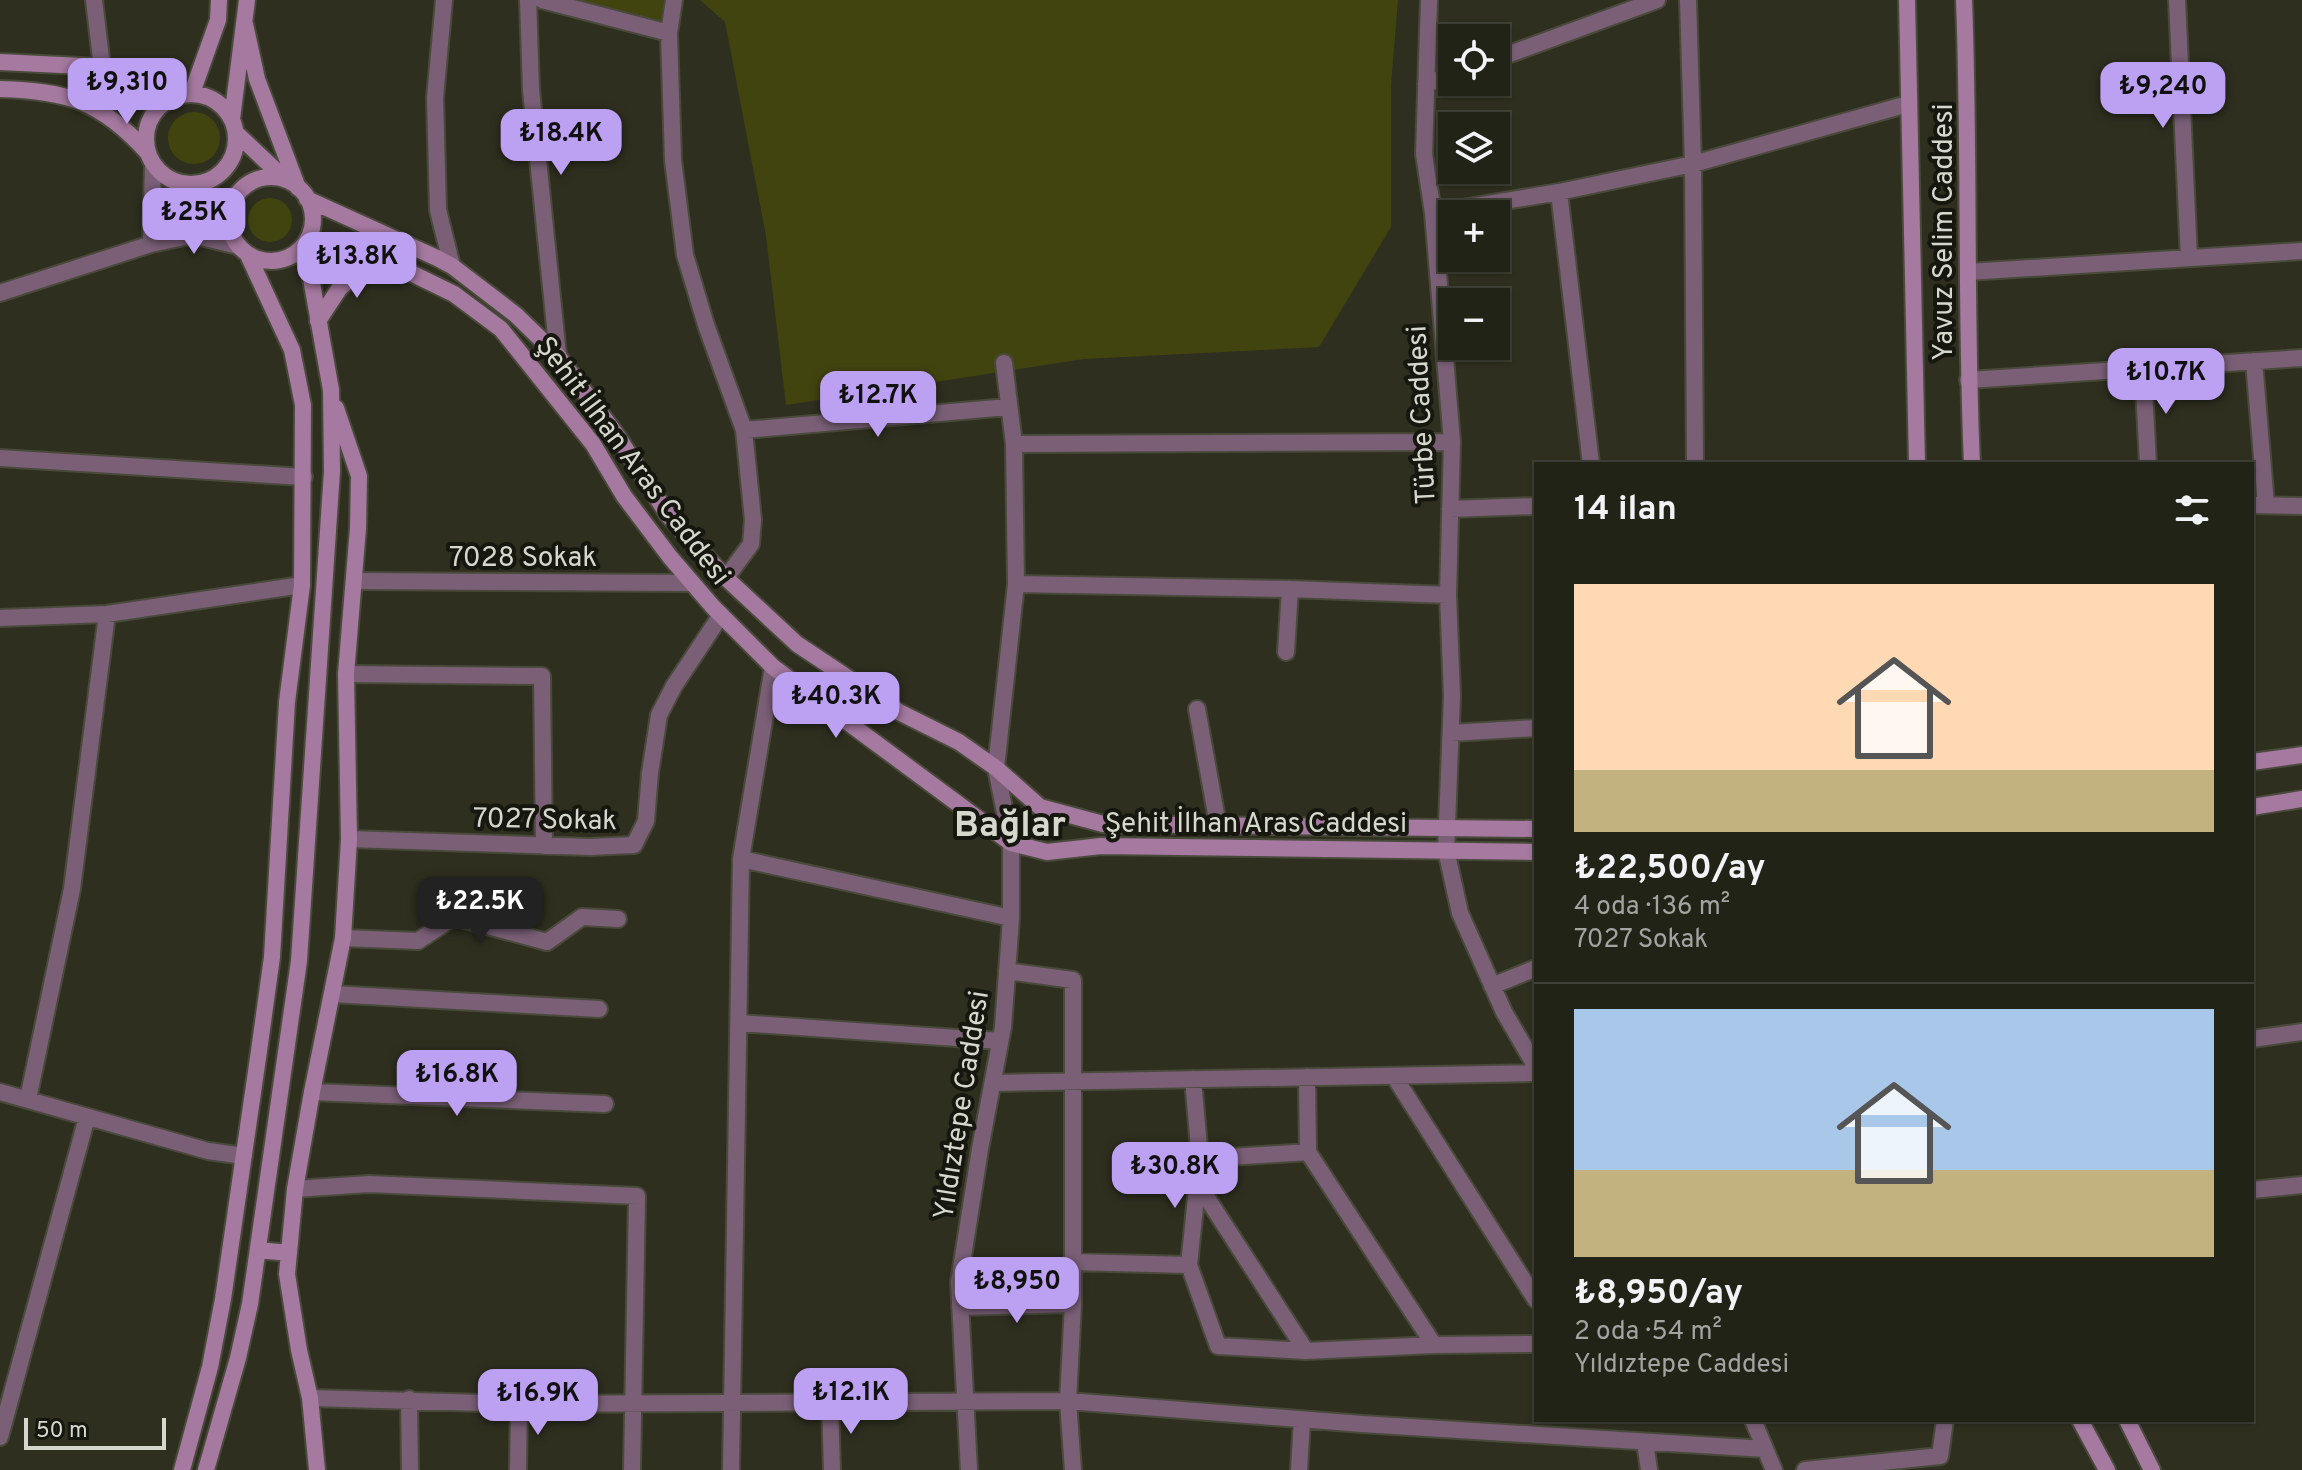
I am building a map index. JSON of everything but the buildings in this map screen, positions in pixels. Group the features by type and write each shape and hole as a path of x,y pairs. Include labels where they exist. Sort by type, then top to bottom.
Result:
{"main road":[{"path":"150,158 145,137 148,123 165,101 185,94 218,20 219,0"},
{"path":"178,183 193,185 208,181 220,174 230,162 235,148 234,126 247,0"},
{"name":"Yavuz Selim Caddesi","path":"1907,0 1917,462"},
{"name":"Yavuz Selim Caddesi","path":"1964,0 1968,107 1968,380 1972,462"},
{"path":"245,24 257,79 297,189"},
{"path":"0,62 102,67 140,75 185,94 216,101 234,126 297,189 312,212 312,227 303,245 287,258 261,260 239,244 178,183 165,176 126,129 96,109 64,94 0,89"},
{"path":"182,1470 210,1367 223,1299 272,957 287,702 302,585 303,405 292,350 239,244 231,205 248,184 260,179 274,177 297,189"},
{"name":"Şehit İlhan Aras Caddesi","path":"297,189 452,266 516,315 558,356 618,437 668,515 726,578 797,644 899,712 959,742 996,768 1040,807 1103,824 1534,829"},
{"path":"303,245 331,390 359,476 346,674 349,839 343,938 295,1189 287,1274 310,1398 317,1470"},
{"name":"Şehit İlhan Aras Caddesi","path":"303,245 372,258 411,273 454,294 501,329 593,444 624,496 721,615 773,667 1011,843 1047,852 1101,846 1534,852"},
{"path":"318,321 339,289 372,258"},
{"path":"206,1470 238,1358 258,1250 299,961 332,486 331,390"},
{"path":"2254,762 2302,755"},
{"path":"2254,807 2302,799"},
{"path":"258,1250 289,1253"},
{"path":"2081,1422 2107,1470"},
{"path":"2128,1422 2152,1470"}],"street":[{"path":"94,0 102,67"},
{"path":"444,0 435,98 438,210 452,266"},
{"path":"528,0 531,90 546,213 558,356"},
{"path":"542,0 669,33"},
{"path":"674,0 669,33 673,160 685,255 706,325 744,430 753,520 751,544 726,578"},
{"name":"Türbe Caddesi","path":"1429,0 1424,154 1433,213 1452,442 1448,595 1452,696 1446,850"},
{"path":"1510,54 1657,0"},
{"path":"1688,0 1693,164 1695,462"},
{"path":"2177,0 2189,258"},
{"path":"1426,84 1438,80"},
{"path":"1433,213 1559,192 1693,164 1908,104"},
{"path":"150,158 151,244"},
{"path":"1559,192 1591,462"},
{"path":"0,293 151,244 193,235 239,244"},
{"path":"1968,272 2302,251"},
{"path":"1968,380 2302,358"},
{"path":"2254,361 2259,505 2302,506"},
{"name":"Yıldıztepe Caddesi","path":"969,1470 959,1282 1000,1041 1011,918 1011,843 996,768 1016,584 1014,444 1004,363"},
{"path":"2143,370 2148,462"},
{"path":"744,430 1008,407"},
{"path":"1014,444 1452,442"},
{"path":"0,458 304,477"},
{"path":"1450,509 1534,506"},
{"name":"7028 Sokak","path":"354,581 692,583"},
{"path":"1016,584 1448,595"},
{"path":"0,618 107,614 302,585"},
{"path":"1286,652 1290,589"},
{"path":"28,1099 72,889 107,614"},
{"name":"7027 Sokak","path":"349,839 590,847 634,845 646,821 659,715 674,686 721,615"},
{"path":"731,1470 741,859 773,667"},
{"path":"346,674 542,676 544,846"},
{"path":"1197,709 1218,825"},
{"path":"1451,733 1534,728"},
{"path":"1446,850 1460,913 1504,1012 1534,1064"},
{"path":"741,859 1011,918"},
{"path":"343,938 418,941 454,917 547,942 582,917 618,919"},
{"path":"1492,986 1534,969"},
{"path":"1007,971 1073,980 1073,1304 1068,1401 1073,1470"},
{"path":"332,994 599,1009"},
{"path":"739,1023 1000,1041"},
{"path":"2254,1039 2302,1032"},
{"path":"993,1083 1534,1073"},
{"path":"1394,1076 1534,1297"},
{"path":"1307,1077 1308,1152 1434,1345"},
{"path":"1193,1079 1200,1159 1189,1265 1218,1346 1306,1351 1534,1344"},
{"path":"0,1092 208,1151 244,1156"},
{"path":"312,1092 605,1104"},
{"path":"0,1437 5,1402 87,1117"},
{"path":"1200,1159 1308,1152"},
{"path":"295,1189 369,1184 637,1196 632,1470"},
{"path":"1198,1184 1306,1351"},
{"path":"2254,1190 2302,1185"},
{"path":"1073,1262 1189,1265"},
{"path":"960,1307 1073,1304"},
{"path":"310,1398 519,1404 1068,1401 1302,1420 1765,1449"},
{"path":"409,1399 410,1470"},
{"path":"830,1403 832,1470"},
{"path":"518,1470 519,1404"},
{"path":"1299,1470 1302,1420"},
{"path":"1754,1422 1774,1470"},
{"path":"1805,1470 1941,1463 1945,1422"},
{"path":"1645,1442 1649,1470"}],"shaded area":[{"path":"535,0 664,0 661,27"},
{"path":"700,0 1398,0 1391,85 1391,227 1319,347 1084,359 786,405 766,236 725,22"},
{"path":"194,112 212,120 220,138 212,156 194,164 176,156 168,138 176,120"},
{"path":"270,198 286,204 292,220 286,236 270,242 254,236 248,220 254,204"}],"district":[{"name":"Bağlar","path":"1010,823"}]}
